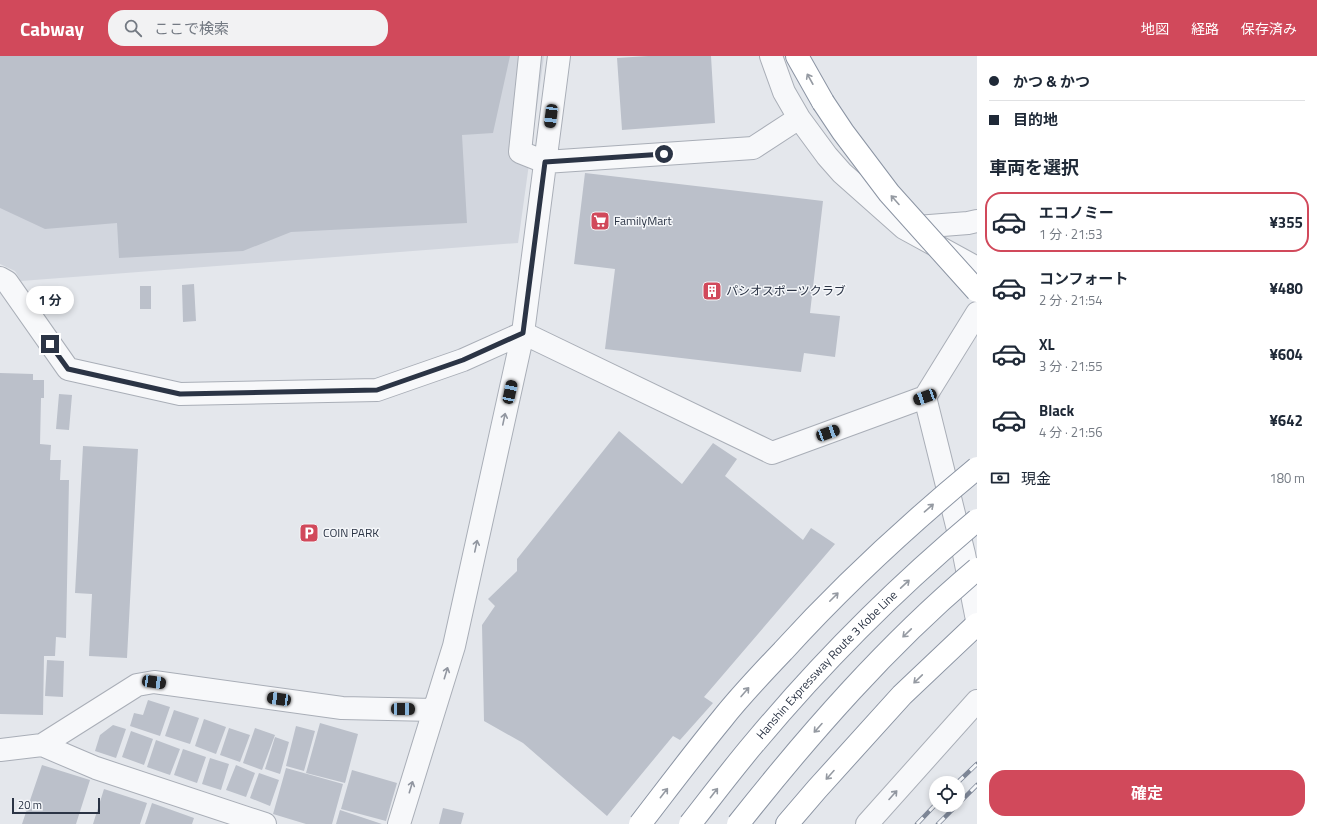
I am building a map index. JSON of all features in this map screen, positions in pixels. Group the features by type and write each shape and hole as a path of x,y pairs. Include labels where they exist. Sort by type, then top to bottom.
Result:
{"highway":[{"path":"797,56 823,102 888,193 977,292"},
{"path":"640,824 723,718 767,667 812,619 910,525 977,468"},
{"name":"Hanshin Expressway Route 3 Kobe Line","path":"690,824 755,741 802,688 898,590 946,545 977,520"},
{"path":"738,824 785,765 879,661 928,613 973,558"},
{"path":"787,824 902,695 977,624"}],"street":[{"path":"530,56 520,152 545,162 753,148 799,118"},
{"path":"399,824 454,646 523,333 559,56"},
{"path":"771,56 784,92 799,118 827,156 842,173 904,228 977,268"},
{"path":"904,228 961,224 977,221"},
{"path":"0,278 7,282 68,369 180,394 377,390 463,360 523,333 772,453 925,397 977,313"},
{"path":"925,397 973,558 977,620"},
{"path":"0,750 42,745 137,685 154,682 342,708 434,710"},
{"path":"867,824 977,700"},
{"path":"42,745 96,768 264,824"}],"shaded area":[{"path":"0,56 544,56 518,243 21,281 15,271 0,264"}],"building":[{"path":"0,56 510,56 493,133 462,135 467,223 291,232 243,251 119,258 117,223 45,229 0,208"},
{"path":"648,56 711,56 715,123 622,130 617,58"},
{"name":"パシオスポーツクラブ","path":"585,173 823,201 810,313 840,316 835,357 804,353 801,372 605,349 615,269 574,264"},
{"path":"194,284 196,321 183,322 182,285"},
{"path":"140,286 151,286 151,309 140,309"},
{"path":"0,373 33,374 33,380 44,380 44,398 41,398 40,444 51,445 50,460 61,460 60,480 69,480 66,638 56,637 55,656 44,656 43,715 0,714"},
{"path":"59,394 72,395 69,430 56,429"},
{"path":"619,431 682,484 713,443 737,459 725,476 803,540 811,528 835,544 704,697 713,703 680,740 673,736 607,816 523,743 484,721 482,625 495,606 488,599 517,571 517,559"},
{"path":"83,446 138,449 127,658 89,656 92,594 75,593"},
{"path":"47,660 64,661 63,697 45,696"},
{"path":"148,700 170,707 160,736 130,726 134,713 143,715"},
{"path":"174,710 199,718 190,744 165,736"},
{"path":"204,719 226,727 216,754 195,746"},
{"path":"320,723 358,734 345,783 306,773"},
{"path":"113,725 126,729 116,758 95,751 100,735"},
{"path":"296,726 315,731 304,771 286,766"},
{"path":"229,728 250,735 240,762 220,755"},
{"path":"255,728 275,735 262,770 243,763"},
{"path":"131,731 153,739 144,765 122,757"},
{"path":"275,737 289,742 280,774 265,769"},
{"path":"156,740 180,749 170,775 147,767"},
{"path":"183,749 206,757 197,783 174,775"},
{"path":"210,758 229,764 221,790 202,784"},
{"path":"42,765 90,780 76,824 22,824"},
{"path":"236,765 255,773 246,797 226,790"},
{"path":"286,768 343,784 332,824 306,824 273,814"},
{"path":"352,770 397,783 386,821 341,809"},
{"path":"259,773 279,780 270,806 250,798"},
{"path":"104,789 147,803 140,824 93,824"},
{"path":"152,803 194,818 192,824 145,824"},
{"path":"443,808 464,813 461,824 439,824"},
{"path":"340,810 382,824 336,824"}],"railway":[{"path":"964,776 977,764"},
{"path":"965,797 977,785"},
{"path":"917,824 929,811"},
{"path":"938,824 950,812"}],"place":[{"name":"FamilyMart","path":"600,221"},
{"name":"パシオスポーツクラブ","path":"712,291"},
{"name":"COIN PARK","path":"309,533"}],"route":[{"path":"50,344 68,369 180,394 377,390 463,360 523,333 545,162 664,154"}]}
